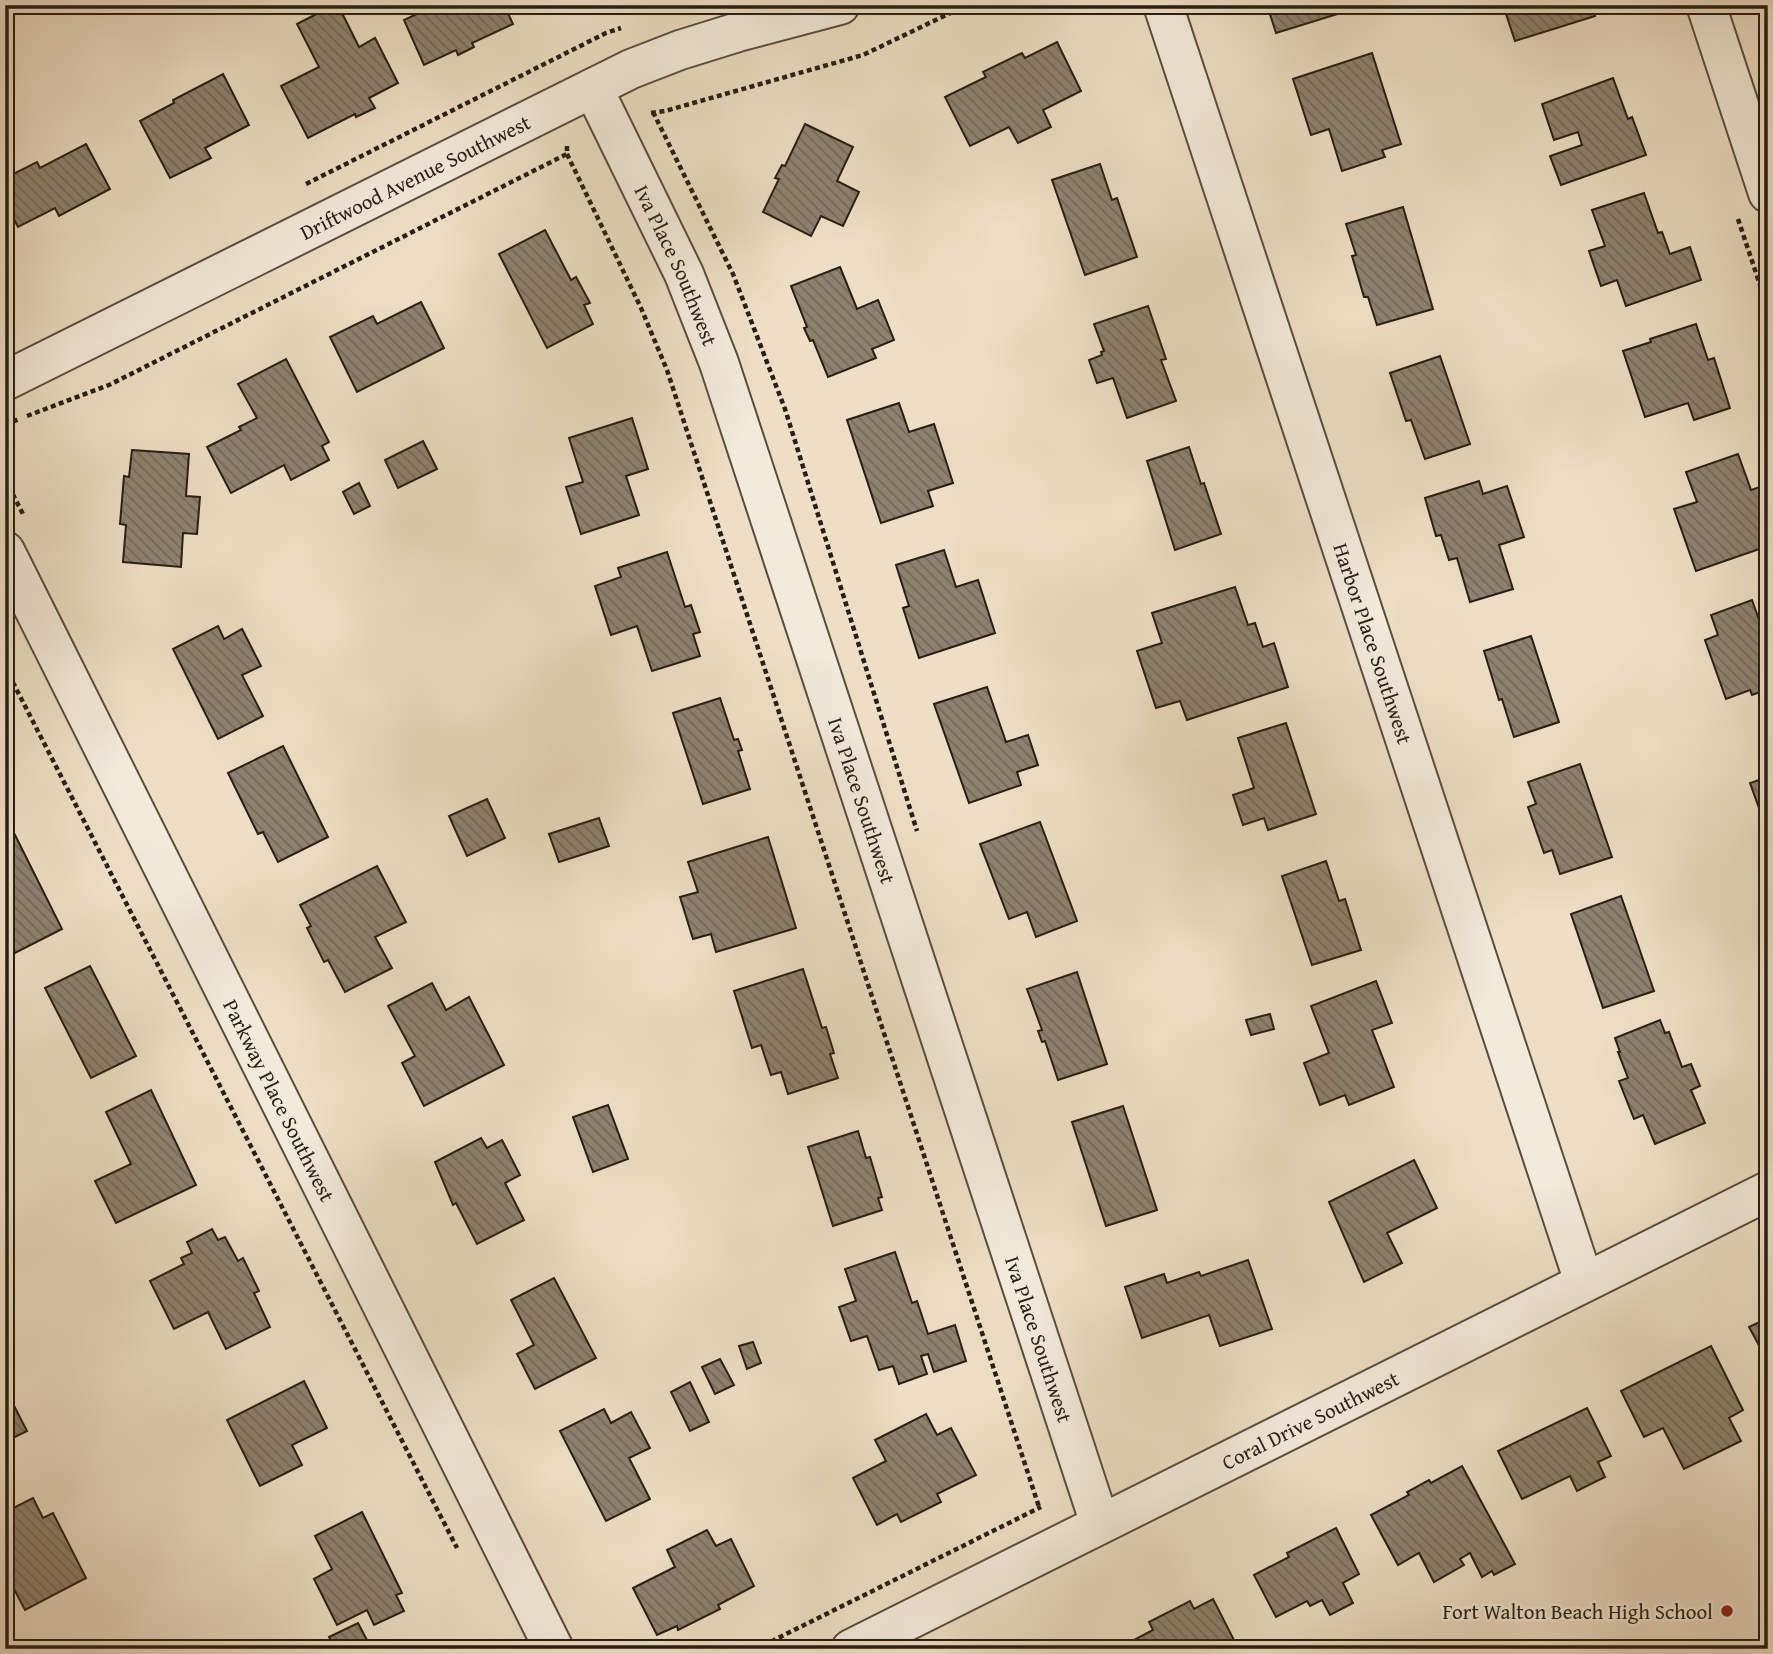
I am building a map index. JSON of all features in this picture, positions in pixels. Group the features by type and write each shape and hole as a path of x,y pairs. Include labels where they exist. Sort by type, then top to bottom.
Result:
{"street":[{"name":"Driftwood Avenue Southwest","path":"5,382 600,102 631,69 680,50 840,5"},
{"name":"Harbor Place Southwest","path":"1163,5 1584,1282"},
{"path":"1706,5 1768,193"},
{"name":"Iva Place Southwest","path":"600,102 684,274 719,363 1100,1524"},
{"name":"Parkway Place Southwest","path":"5,551 554,1649"},
{"name":"Coral Drive Southwest","path":"851,1649 1768,1191"}],"path":[{"path":"967,5 863,55 665,111 600,102 567,139 567,154 641,308 667,370 1039,1507"},
{"path":"5,425 109,385 567,154"},
{"path":"5,667 457,1549"}],"building":[{"path":"338,5 359,47 375,38 398,83 369,98 375,108 356,117 355,114 308,138 281,86 319,67 297,24"},
{"path":"436,5 504,5 513,24 472,43 474,47 458,55 456,50 424,65 404,20"},
{"path":"1267,5 1357,5 1357,8 1276,33"},
{"path":"1503,5 1592,5 1595,16 1515,41"},
{"path":"1057,42 1081,91 1043,110 1051,127 1018,143 1009,127 970,146 945,97 986,77 983,72 1022,53 1025,58"},
{"path":"1372,53 1401,144 1382,150 1385,157 1342,171 1329,129 1311,135 1293,79"},
{"path":"223,74 249,125 205,148 211,158 170,178 140,121"},
{"path":"1613,78 1628,119 1632,117 1646,155 1561,185 1550,156 1582,145 1578,132 1554,140 1542,104"},
{"path":"805,124 853,147 837,181 859,192 843,226 821,216 811,236 763,212 779,179 775,178 782,165 785,166"},
{"path":"86,144 110,189 59,216 55,208 18,227 5,202 5,178 37,162 40,168"},
{"path":"1100,164 1112,200 1117,198 1137,257 1085,275 1052,180"},
{"path":"1644,193 1658,233 1662,232 1670,254 1690,247 1701,280 1626,306 1617,280 1601,286 1589,251 1605,246 1592,210"},
{"path":"1403,207 1433,309 1377,325 1368,297 1364,297 1352,256 1356,255 1346,224"},
{"path":"545,230 571,280 576,277 590,303 584,305 593,324 547,348 499,254"},
{"path":"840,267 857,309 878,300 894,340 872,349 876,358 828,377 813,340 810,341 804,328 807,327 791,286"},
{"path":"421,302 444,348 357,392 330,337 373,316 377,324"},
{"path":"1148,306 1166,359 1161,360 1176,401 1127,418 1113,378 1097,383 1089,360 1102,355 1101,352 1104,351 1094,324"},
{"path":"1696,324 1708,360 1714,358 1730,408 1694,420 1688,403 1645,417 1623,351"},
{"path":"1440,356 1470,444 1425,459 1411,420 1406,421 1390,373"},
{"path":"286,359 329,442 322,446 329,460 291,480 284,465 231,493 207,447 241,430 239,427 257,418 238,384"},
{"path":"899,403 909,432 934,424 953,483 928,491 933,506 881,523 847,420"},
{"path":"632,418 648,469 626,476 639,515 581,534 566,487 583,482 569,438"},
{"path":"423,441 437,469 398,488 385,460"},
{"path":"1189,447 1221,534 1175,550 1147,461"},
{"path":"132,450 189,454 186,496 200,497 197,534 183,533 181,567 123,562 126,525 120,524 124,476 129,477"},
{"path":"1738,454 1751,490 1766,485 1768,491 1768,546 1696,571 1674,509 1697,502 1686,472"},
{"path":"1479,481 1483,494 1507,486 1524,537 1499,545 1513,589 1470,602 1457,558 1449,560 1441,535 1436,536 1425,498"},
{"path":"359,483 370,506 354,514 343,492"},
{"path":"944,550 956,587 978,580 995,633 919,658 903,608 909,606 896,565"},
{"path":"667,552 685,607 691,605 700,632 693,634 700,656 652,671 637,626 611,635 595,586 621,577 618,568"},
{"path":"1235,587 1248,625 1255,623 1263,647 1274,643 1288,687 1187,720 1180,701 1156,708 1137,651 1162,643 1152,613"},
{"path":"1752,600 1764,634 1768,632 1768,689 1752,695 1750,690 1726,699 1705,640 1718,635 1711,615"},
{"path":"218,626 224,639 242,629 261,666 242,675 263,716 218,739 173,649"},
{"path":"1531,636 1559,722 1514,737 1484,651"},
{"path":"987,687 1006,742 1028,735 1038,765 1017,772 1021,785 969,803 934,704"},
{"path":"720,698 734,740 738,739 742,750 738,751 750,789 703,804 673,713"},
{"path":"1286,723 1316,814 1268,830 1264,818 1243,825 1233,795 1254,788 1238,738"},
{"path":"283,746 328,837 278,862 263,832 258,834 228,773"},
{"path":"1580,764 1612,857 1560,874 1552,850 1544,853 1528,807 1536,804 1528,782"},
{"path":"1768,777 1768,818 1763,819 1750,783"},
{"path":"487,799 505,838 467,856 449,816"},
{"path":"599,818 609,846 559,862 549,834"},
{"path":"1040,822 1077,921 1036,937 1027,912 1009,919 980,844"},
{"path":"11,827 62,929 13,954 5,939 5,829"},
{"path":"768,837 796,928 716,952 711,934 693,939 680,897 698,892 688,862"},
{"path":"1326,861 1339,901 1345,899 1361,950 1312,965 1282,876"},
{"path":"377,866 406,922 375,937 392,968 345,992 328,960 324,962 307,928 311,926 300,905"},
{"path":"1768,870 1768,896 1765,897 1760,871"},
{"path":"1621,896 1654,991 1603,1008 1571,914"},
{"path":"90,966 136,1056 91,1078 45,988"},
{"path":"803,969 822,1028 826,1027 834,1053 830,1054 838,1078 788,1094 781,1072 771,1075 761,1045 752,1048 734,991"},
{"path":"1077,972 1107,1064 1058,1080 1045,1041 1042,1042 1038,1031 1042,1030 1027,989"},
{"path":"1376,981 1392,1023 1372,1030 1394,1087 1349,1105 1345,1095 1320,1105 1304,1063 1329,1053 1311,1006"},
{"path":"432,983 446,1010 469,997 504,1065 424,1106 402,1063 415,1056 388,1006"},
{"path":"1270,1014 1274,1029 1251,1035 1246,1020"},
{"path":"1660,1020 1665,1033 1669,1032 1682,1067 1691,1064 1700,1086 1691,1090 1705,1123 1655,1144 1643,1115 1634,1119 1619,1081 1628,1078 1615,1038"},
{"path":"151,1090 196,1185 116,1223 95,1181 131,1164 106,1112"},
{"path":"608,1105 628,1159 593,1172 573,1117"},
{"path":"1123,1106 1157,1210 1106,1226 1072,1122"},
{"path":"858,1131 866,1158 870,1157 882,1197 878,1198 882,1210 833,1226 808,1147"},
{"path":"481,1138 487,1148 502,1140 520,1175 505,1183 524,1220 477,1244 456,1203 453,1205 435,1162"},
{"path":"1414,1160 1437,1208 1387,1233 1402,1263 1364,1282 1329,1202"},
{"path":"212,1229 218,1240 225,1237 238,1261 243,1258 259,1291 254,1293 270,1327 226,1349 208,1312 174,1329 150,1281 184,1264 181,1258 192,1253 187,1242"},
{"path":"895,1252 912,1303 917,1301 928,1334 955,1325 966,1361 934,1372 928,1354 921,1356 927,1374 899,1384 893,1366 879,1370 867,1336 851,1341 839,1307 856,1301 845,1269"},
{"path":"1248,1260 1272,1329 1220,1346 1209,1315 1142,1338 1125,1287 1164,1274 1167,1283 1199,1272 1201,1276"},
{"path":"554,1278 596,1358 535,1389 517,1354 534,1345 511,1300"},
{"path":"1768,1318 1768,1362 1749,1327"},
{"path":"753,1342 761,1363 747,1369 739,1346"},
{"path":"1711,1346 1743,1410 1729,1418 1741,1441 1684,1469 1663,1428 1644,1437 1621,1391"},
{"path":"720,1359 734,1385 715,1394 702,1367"},
{"path":"304,1381 327,1428 292,1445 302,1465 260,1486 227,1420"},
{"path":"690,1382 709,1422 690,1431 671,1392"},
{"path":"5,1388 27,1431 5,1442"},
{"path":"1587,1408 1611,1456 1598,1462 1605,1477 1577,1491 1570,1476 1522,1499 1498,1451"},
{"path":"604,1409 611,1423 631,1412 650,1448 629,1458 650,1499 606,1521 560,1431"},
{"path":"926,1414 937,1435 951,1428 976,1475 937,1494 941,1502 901,1522 897,1514 877,1525 853,1478 886,1461 875,1440"},
{"path":"1462,1466 1515,1564 1494,1575 1492,1571 1482,1577 1470,1553 1460,1559 1464,1565 1434,1582 1419,1553 1398,1565 1371,1515 1409,1495 1407,1492 1429,1480 1431,1483"},
{"path":"33,1498 43,1518 53,1513 86,1578 25,1610 5,1572 5,1512"},
{"path":"362,1512 402,1593 396,1595 404,1611 374,1625 367,1610 337,1625 314,1579 332,1569 315,1536"},
{"path":"1336,1528 1359,1574 1343,1583 1353,1603 1330,1615 1322,1600 1310,1606 1307,1601 1276,1617 1254,1575 1289,1557 1287,1553"},
{"path":"707,1530 716,1546 731,1539 754,1586 718,1605 720,1609 678,1630 677,1626 657,1635 633,1588 675,1567 667,1550"},
{"path":"1213,1599 1235,1642 1222,1649 1138,1649 1134,1640 1153,1630 1149,1622 1190,1601 1194,1609"},
{"path":"358,1623 368,1642 354,1649 335,1649 329,1637"}],"place":[{"name":"Fort Walton Beach High School","path":"1727,1611"}]}
